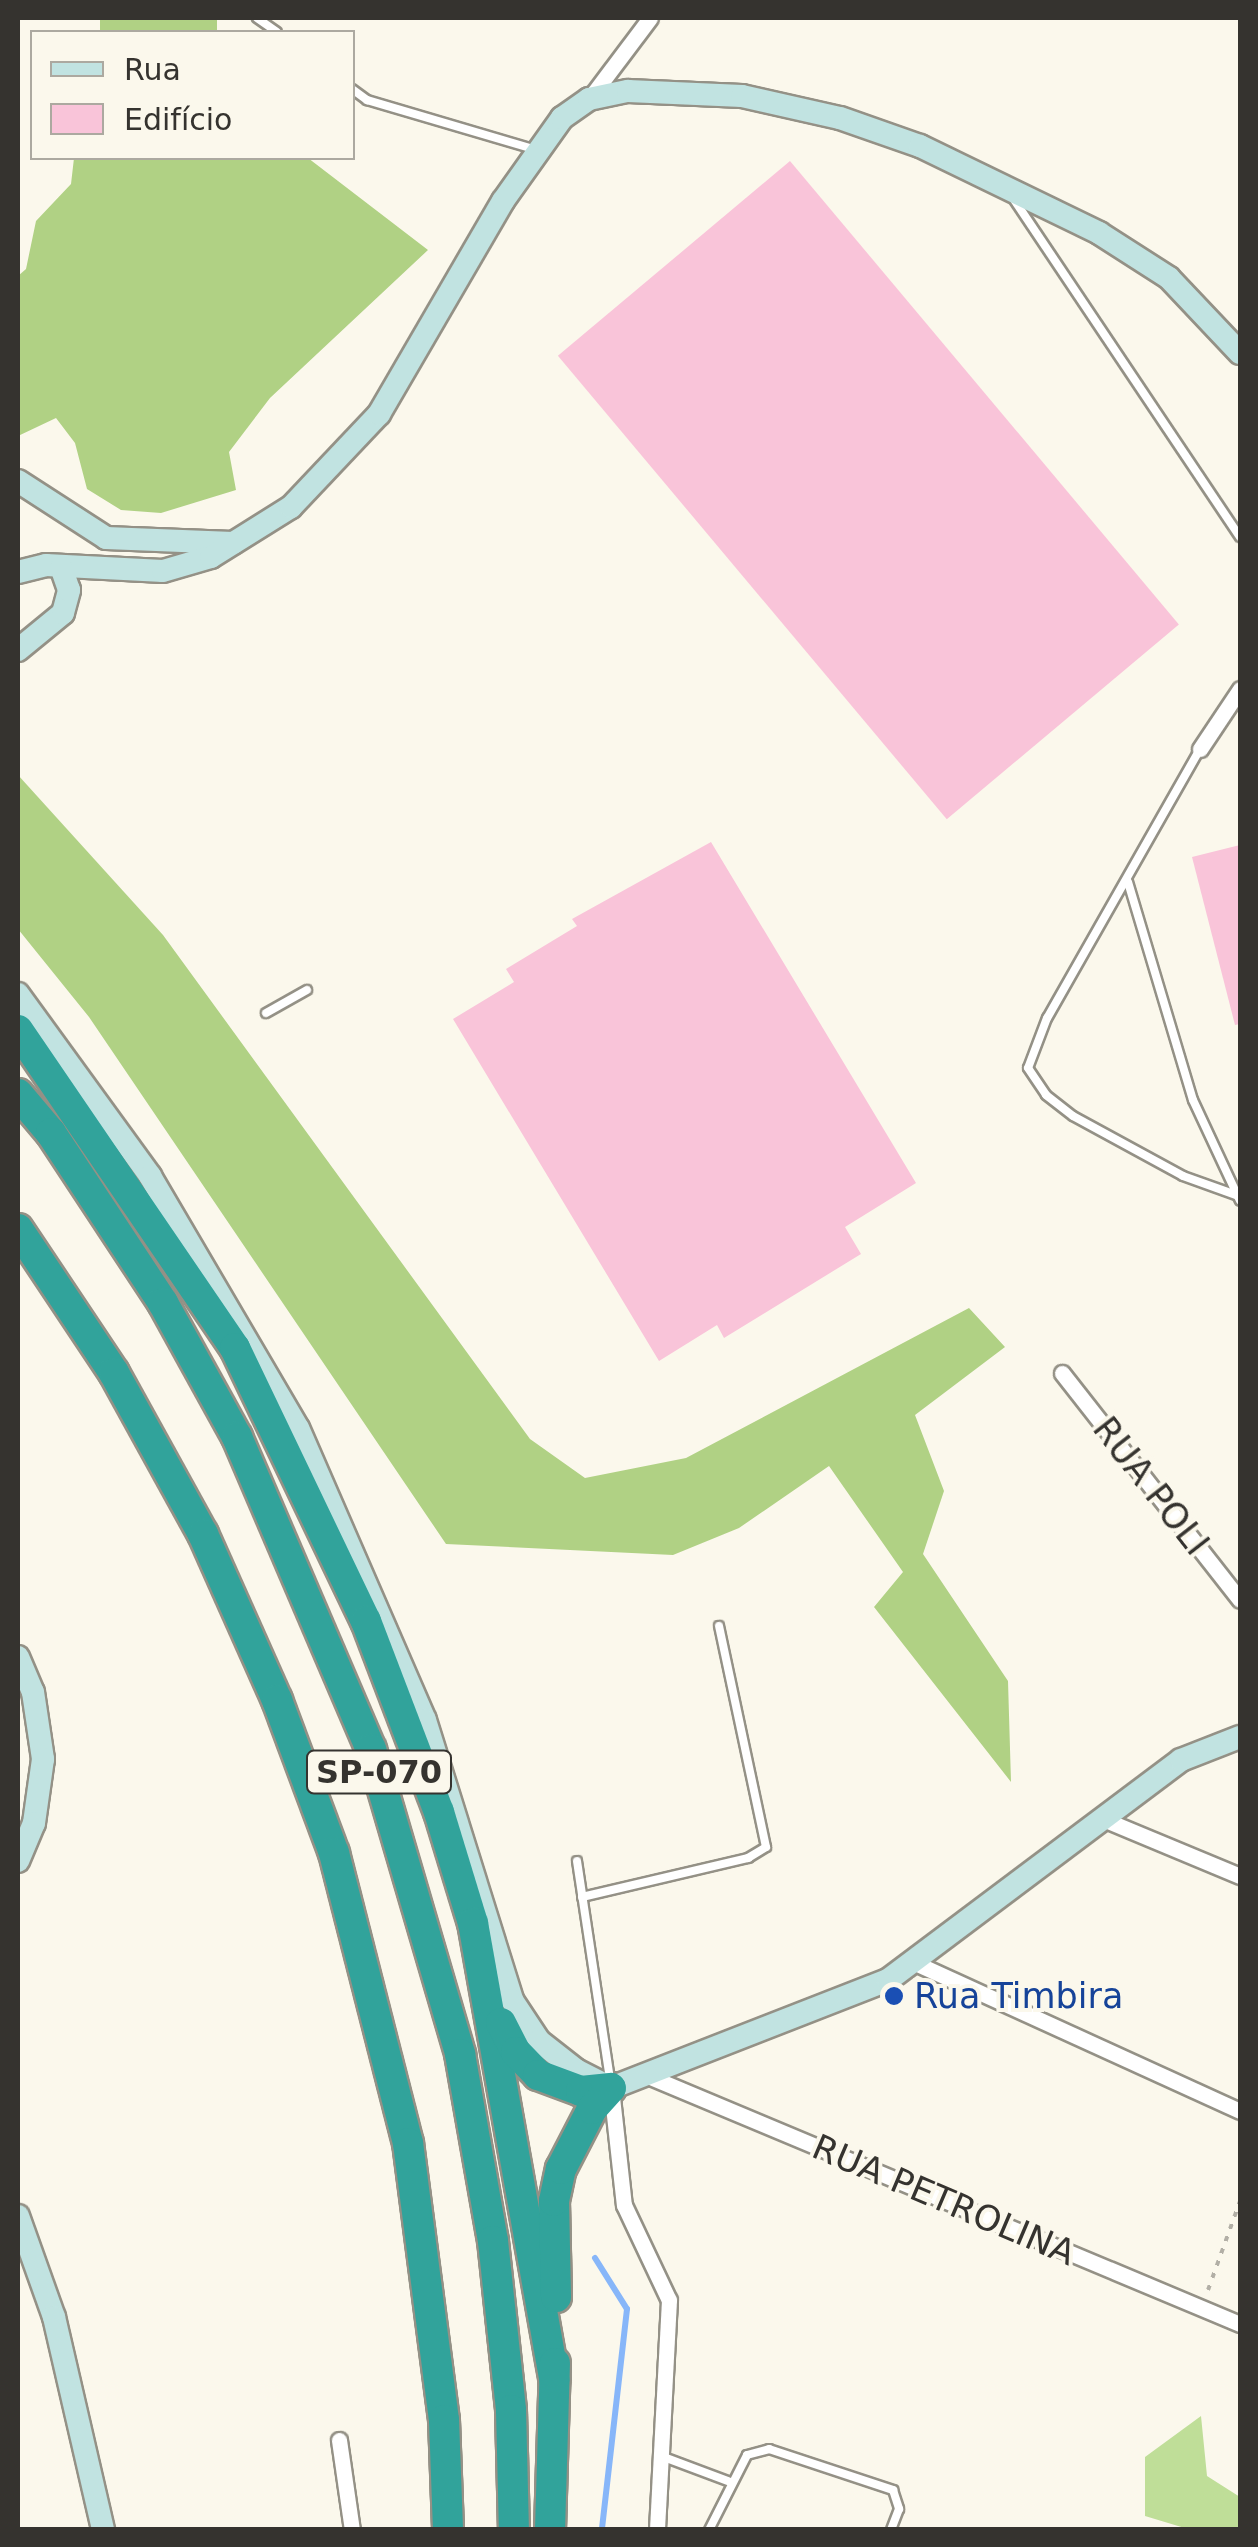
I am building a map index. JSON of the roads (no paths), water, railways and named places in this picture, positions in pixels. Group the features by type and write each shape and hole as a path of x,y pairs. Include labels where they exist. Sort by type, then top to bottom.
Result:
{"highway":[{"path":"18,1030 216,1317 284,1440 366,1621 440,1812 490,2003 554,2380"},
{"name":"SP-070","path":"18,1094 51,1133 163,1303 236,1437 371,1749 463,2073 493,2241 511,2410 514,2530"},
{"name":"SP-070","path":"18,1230 114,1373 203,1534 278,1700 334,1853 408,2143 437,2348 448,2530"},
{"path":"490,2003 528,2068 581,2091 611,2088"},
{"path":"550,2530 556,2185 576,2135 611,2088"}],"street":[{"path":"18,572 60,567 163,571 232,543 302,498 379,414 537,150 562,118 589,99 650,18"},
{"path":"589,99 628,90 742,96 840,118 1005,184 1169,278 1240,353"},
{"path":"18,481 106,538 232,543"},
{"path":"18,650 62,613 69,590 60,567"},
{"path":"1200,749 1240,689"},
{"path":"18,994 150,1176 298,1428 426,1720 522,2018 564,2060 611,2088 888,1980 1180,1760 1240,1737"},
{"name":"RUA POLI","path":"1062,1372 1240,1600"},
{"path":"18,1657 33,1692 42,1759 34,1824 18,1861"},
{"path":"1103,1819 1240,1876"},
{"path":"913,1962 1240,2111"},
{"name":"RUA PETROLINA","path":"648,2076 1240,2324"},
{"path":"611,2088 624,2205 670,2300 656,2530"},
{"path":"18,2216 54,2316 103,2530"},
{"path":"339,2440 352,2530"}],"lane":[{"path":"355,91 367,100 537,150"},
{"path":"1005,184 1240,537"},
{"path":"1200,749 1048,1018 1028,1068 1046,1096 1073,1116 1183,1176 1238,1198"},
{"path":"1128,882 1193,1100 1238,1198"},
{"path":"266,1013 306,990"},
{"path":"582,1897 748,1858 766,1847 719,1626"},
{"path":"576,1861 611,2088"},
{"path":"710,2530 728,2481 746,2455 793,2452 893,2490 899,2508 891,2530"},
{"path":"661,2456 728,2481"}],"waterway":[{"path":"595,2258 627,2309 602,2530"}],"place":[{"name":"Rua Timbira","path":"894,1996"}]}
